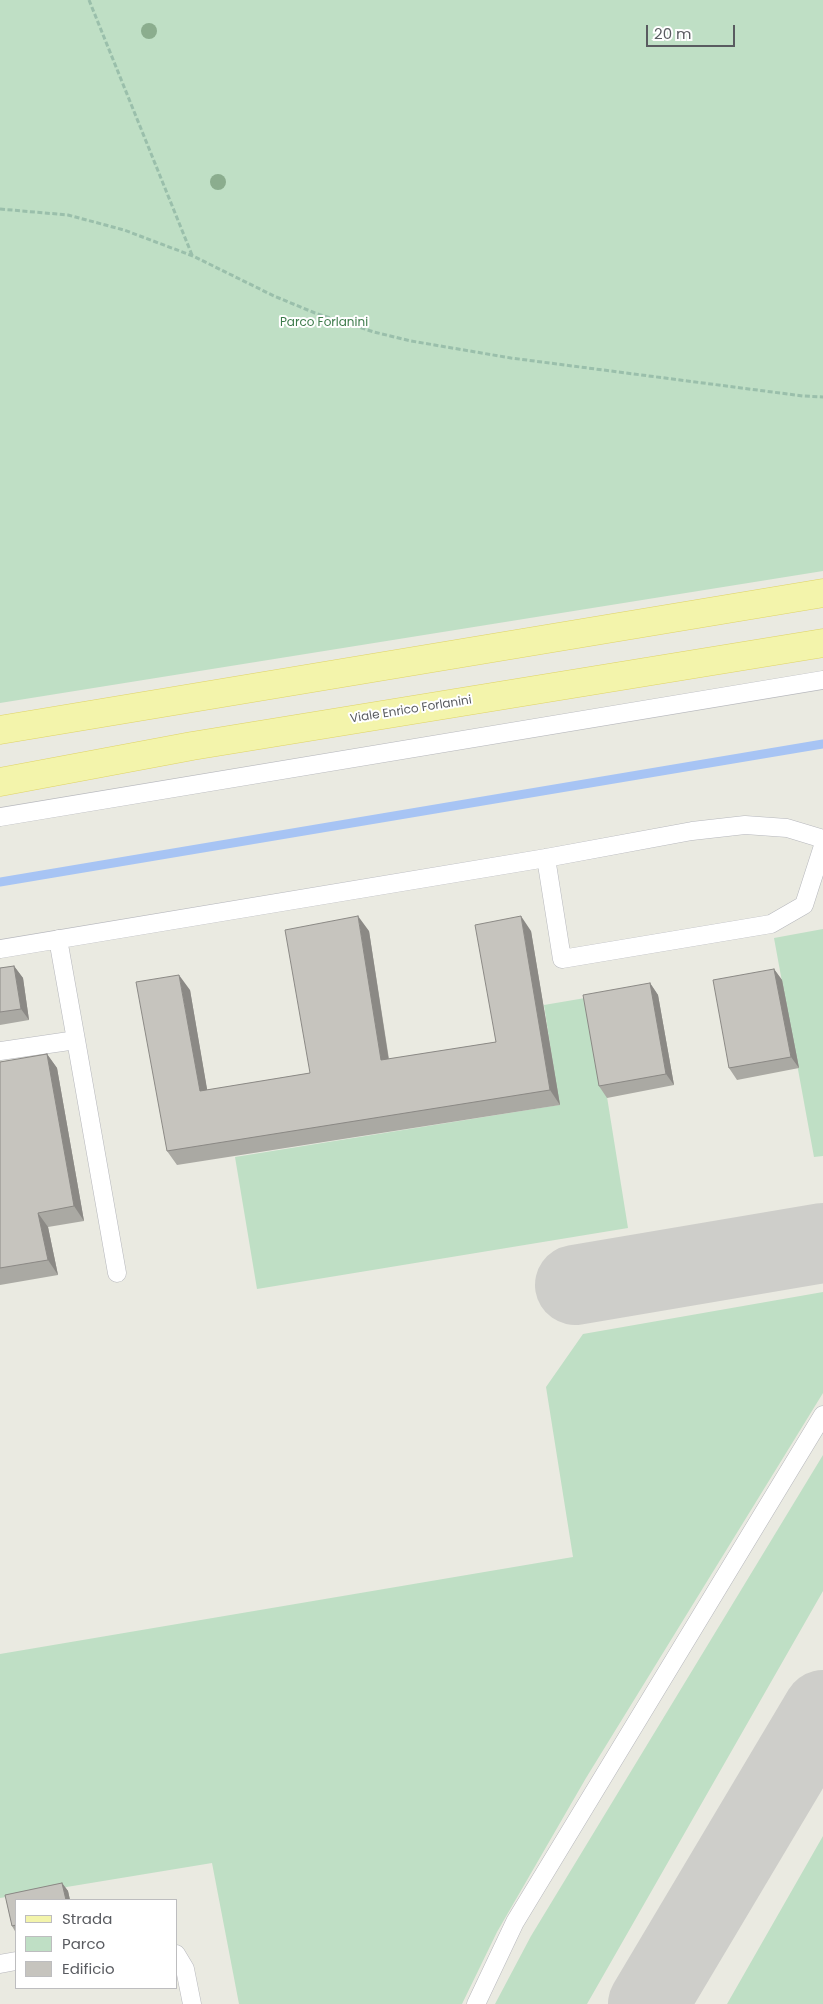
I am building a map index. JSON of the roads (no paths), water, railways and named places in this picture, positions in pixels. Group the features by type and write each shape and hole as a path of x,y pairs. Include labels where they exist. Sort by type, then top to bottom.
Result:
{"main road":[{"path":"0,730 823,593"},
{"name":"Viale Enrico Forlanini","path":"0,782 192,746 823,642"}],"lane":[{"path":"0,817 823,680"},
{"path":"0,949 546,858 692,831 744,825 787,828 823,839"},
{"path":"546,858 562,959 771,924 804,905 823,846"},
{"path":"58,940 117,1273"},
{"path":"0,1052 76,1040"},
{"path":"476,2004 515,1922 823,1415"},
{"path":"178,1957 185,1969 192,2004"},
{"path":"0,1964 15,1961"}],"waterway":[{"path":"0,882 823,744"}],"park label":[{"name":"Parco Forlanini","path":"324,323"}]}
